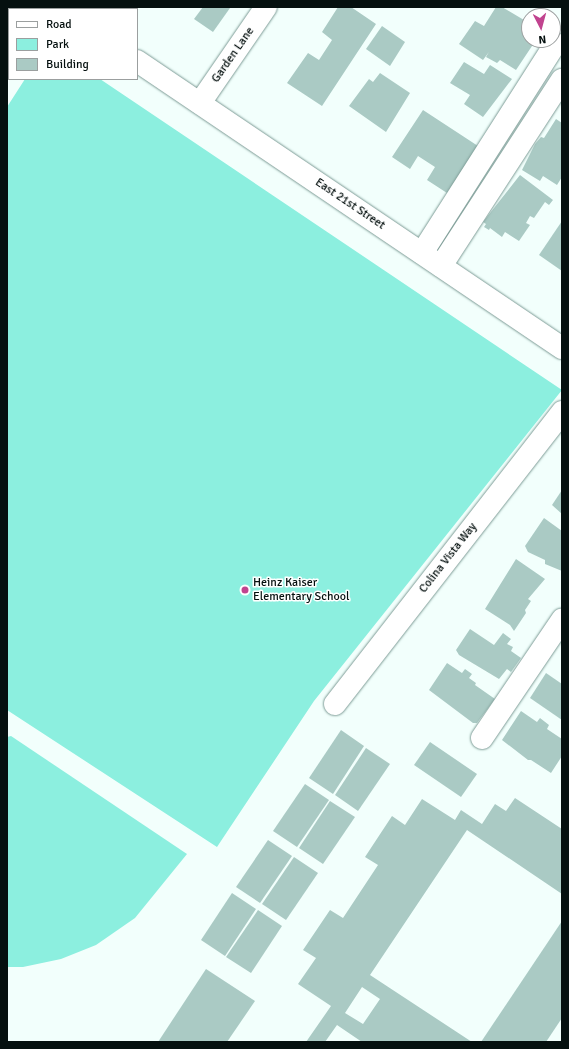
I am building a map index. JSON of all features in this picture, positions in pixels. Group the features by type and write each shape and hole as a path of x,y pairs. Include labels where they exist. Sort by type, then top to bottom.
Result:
{"street":[{"name":"Garden Lane","path":"200,103 266,7"},
{"path":"422,253 552,48"},
{"name":"East 21st Street","path":"138,62 441,266 559,339"},
{"path":"441,266 562,80"},
{"name":"Colina Vista Way","path":"335,704 562,412"},
{"path":"482,738 562,620"}],"green space":[{"path":"24,80 101,80 562,390 314,701 217,847 7,710 7,107"},
{"path":"11,736 187,854 135,918 96,945 61,959 23,967 7,967 7,737"}],"building":[{"path":"203,7 230,8 213,32 194,19"},
{"path":"338,7 351,7 376,24 322,106 287,83 308,53 319,60 332,40 322,32"},
{"path":"496,7 502,7 521,18 521,48 531,48 516,70 500,60 497,63 486,57 489,52 483,60 459,44 475,21 484,26"},
{"path":"382,26 405,42 390,66 366,49"},
{"path":"464,62 484,74 490,65 512,79 483,117 464,104 470,95 450,83"},
{"path":"380,73 410,93 386,132 349,106 369,79 373,82"},
{"path":"423,110 478,146 447,193 427,180 435,167 418,156 410,169 392,157"},
{"path":"556,119 562,123 562,177 557,185 543,176 540,181 522,170 535,144 541,137 544,138"},
{"path":"520,175 553,200 549,205 545,202 534,218 530,216 526,223 530,225 519,241 505,232 502,237 490,228 489,230 484,227 486,224 483,222"},
{"path":"562,221 562,271 539,255"},
{"path":"562,490 562,514 552,505"},
{"path":"544,518 562,531 562,571 545,564 545,560 528,552 525,546"},
{"path":"516,559 545,579 528,599 531,601 525,610 526,613 514,631 510,625 485,609"},
{"path":"470,629 494,645 503,633 511,639 507,644 513,647 511,651 521,658 511,672 507,669 499,679 459,655 456,650"},
{"path":"447,663 462,673 465,669 472,674 469,678 476,683 475,685 495,699 477,723 473,723 429,690"},
{"path":"546,673 562,684 562,720 530,698"},
{"path":"521,711 537,722 540,718 549,725 547,729 562,739 562,756 551,773 531,760 528,760 502,740"},
{"path":"341,730 364,746 333,794 309,778"},
{"path":"430,742 477,774 461,797 414,765"},
{"path":"366,748 390,764 358,811 335,795"},
{"path":"305,784 329,800 297,847 273,831"},
{"path":"515,798 562,829 562,894 467,830 370,975 472,1042 362,1042 337,1025 325,1042 306,1042 331,1006 298,984 316,958 303,950 330,910 343,918 378,865 365,857 392,816 405,825 422,799 455,820 461,810 482,824 495,804 506,811","holes":["362,987 380,999 363,1024 345,1013"]},
{"path":"330,801 355,817 323,864 299,848"},
{"path":"268,840 292,856 260,903 236,887"},
{"path":"294,857 318,873 286,920 262,904"},
{"path":"232,893 256,909 225,956 201,940"},
{"path":"258,910 282,926 251,973 226,957"},
{"path":"562,921 562,1018 546,1042 481,1042"},
{"path":"206,969 255,1001 227,1042 158,1042"}],"place":[{"name":"Heinz Kaiser Elementary School","path":"245,590"}]}
